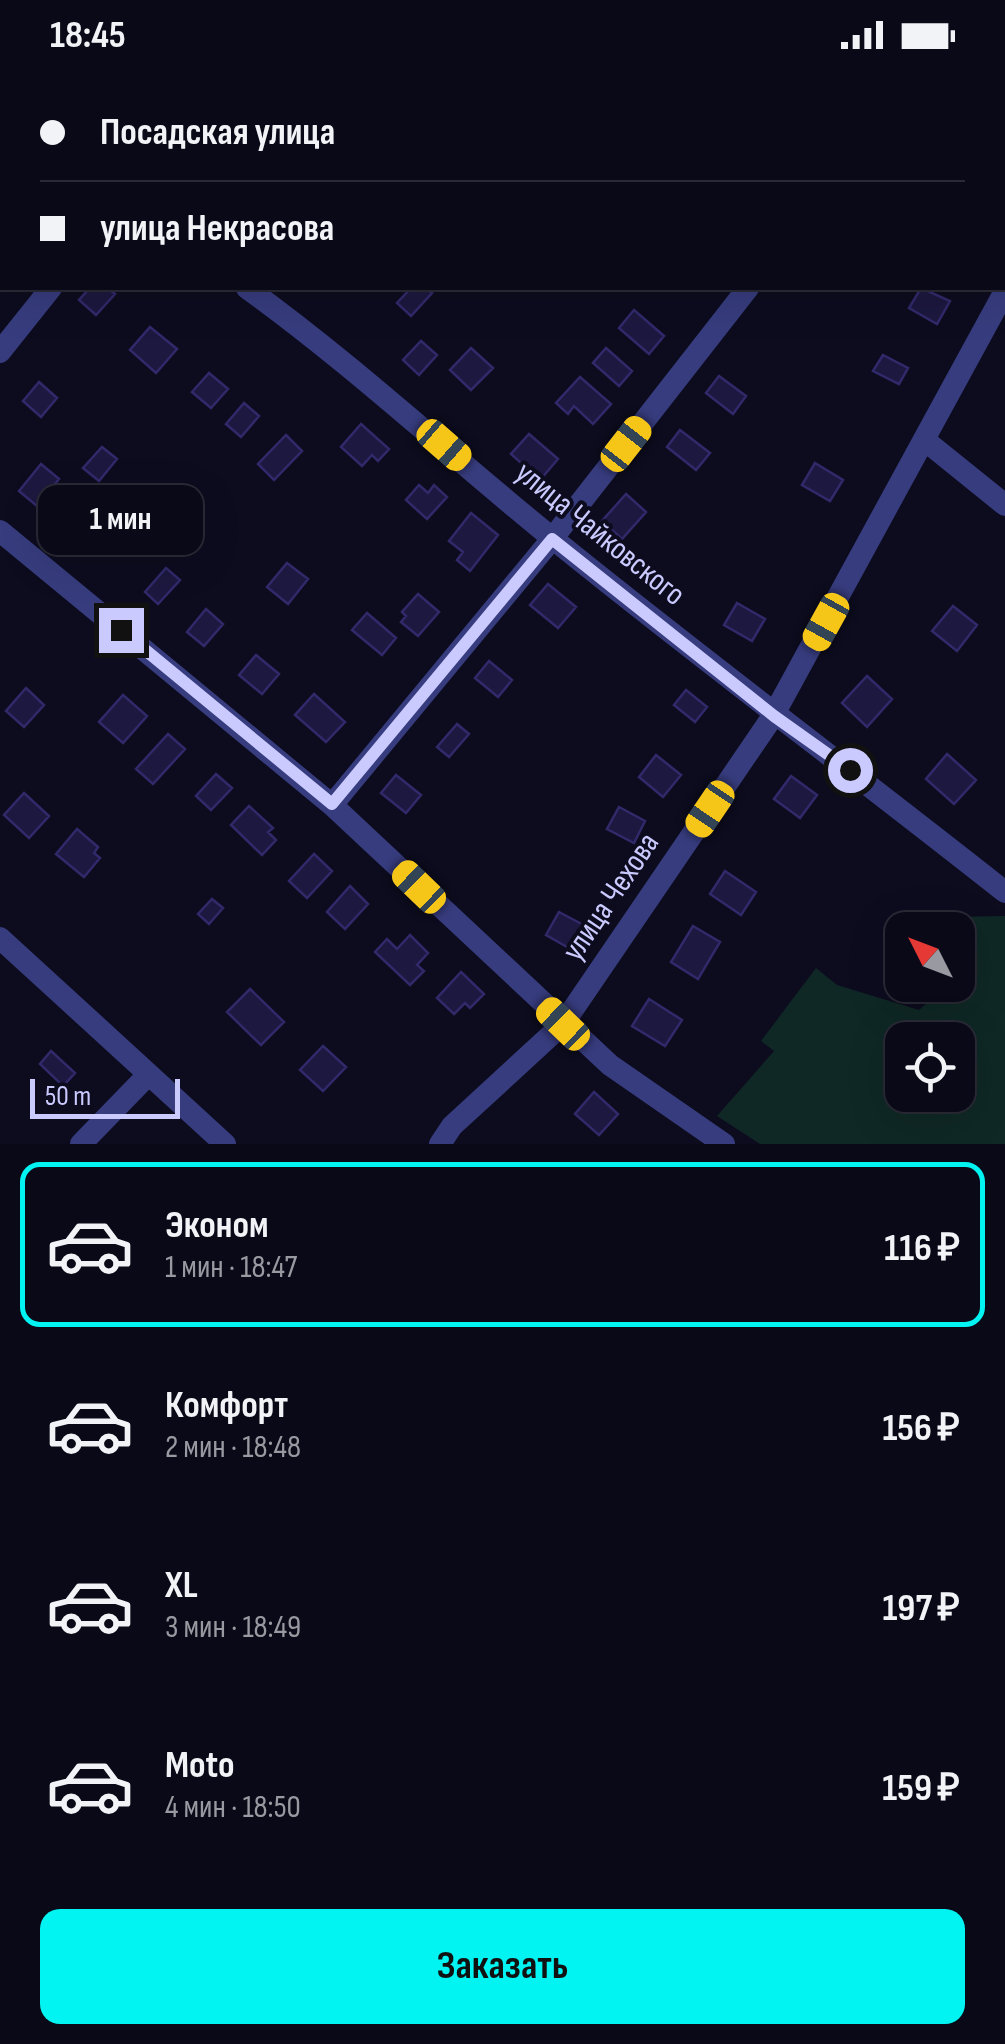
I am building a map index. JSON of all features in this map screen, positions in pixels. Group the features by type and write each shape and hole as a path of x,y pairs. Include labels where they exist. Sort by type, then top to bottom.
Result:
{"street":[{"path":"0,352 49,290"},
{"name":"улица Чайковского","path":"250,290 334,351 552,539 774,716 819,745 1005,892"},
{"path":"332,804 552,539 746,290"},
{"name":"улица Чехова","path":"440,1144 452,1126 563,1024 774,716 927,442 1005,291"},
{"path":"927,442 1005,504"},
{"path":"0,531 332,804 610,1064 724,1144"},
{"path":"0,938 224,1144"},
{"path":"81,1144 148,1075"}],"green space":[{"path":"1005,916 1005,1144 760,1144 717,1116 774,1051 761,1041 816,968 837,985 919,1010 928,1002 975,1002 975,917"}],"building":[{"path":"88,290 110,290 115,294 96,315 79,300"},
{"path":"409,290 432,293 411,316 397,303"},
{"path":"920,290 950,301 937,324 909,308"},
{"path":"634,310 664,336 649,354 619,328"},
{"path":"150,327 177,349 156,373 130,350"},
{"path":"421,341 437,355 419,375 403,360"},
{"path":"471,348 493,368 471,390 450,370"},
{"path":"606,348 632,371 619,386 593,363"},
{"path":"883,355 908,368 899,384 873,371"},
{"path":"209,373 228,389 211,408 192,392"},
{"path":"719,376 746,396 733,414 706,393"},
{"path":"580,377 611,404 593,424 574,406 568,414 556,403"},
{"path":"39,382 57,398 41,417 23,401"},
{"path":"244,403 259,416 241,437 226,424"},
{"path":"361,424 389,449 378,461 372,455 362,466 341,447"},
{"path":"680,430 710,453 696,470 667,447"},
{"path":"529,434 558,459 540,480 511,454"},
{"path":"286,435 302,451 274,480 258,464"},
{"path":"102,447 117,459 99,481 83,468"},
{"path":"815,463 843,480 830,501 802,485"},
{"path":"41,464 59,479 37,506 19,491"},
{"path":"419,485 428,493 434,485 447,497 427,519 406,500"},
{"path":"626,494 646,512 622,539 602,521"},
{"path":"471,513 498,535 470,571 457,560 463,552 449,541"},
{"path":"95,518 112,533 95,553 78,538"},
{"path":"287,563 308,579 288,604 267,587"},
{"path":"166,568 180,580 158,604 145,592"},
{"path":"548,584 576,607 558,628 530,605"},
{"path":"418,594 439,612 418,636 401,622 406,616 402,612"},
{"path":"737,603 765,619 752,641 724,625"},
{"path":"953,606 977,625 957,651 932,631"},
{"path":"206,609 223,624 204,646 187,632"},
{"path":"367,613 396,638 382,655 352,630"},
{"path":"256,655 279,674 262,694 239,675"},
{"path":"489,661 512,680 498,697 475,678"},
{"path":"867,676 892,699 867,727 842,703"},
{"path":"26,688 44,705 24,727 6,711"},
{"path":"686,690 707,707 695,722 674,705"},
{"path":"314,694 345,722 326,742 295,715"},
{"path":"123,695 147,716 123,743 99,722"},
{"path":"457,724 469,734 449,757 437,747"},
{"path":"168,734 185,749 153,784 136,769"},
{"path":"947,754 976,780 954,804 926,779"},
{"path":"656,755 681,775 663,797 639,777"},
{"path":"216,774 232,788 211,810 196,796"},
{"path":"396,775 421,795 406,813 381,793"},
{"path":"791,776 817,795 800,818 774,799"},
{"path":"24,793 49,816 29,838 4,815"},
{"path":"249,806 273,828 268,832 276,840 262,855 231,825"},
{"path":"619,807 645,821 634,843 607,829"},
{"path":"77,829 98,847 94,853 100,858 84,877 56,854"},
{"path":"314,854 332,871 307,898 289,881"},
{"path":"725,871 756,892 741,915 710,894"},
{"path":"350,886 368,904 345,929 327,912"},
{"path":"212,899 223,908 209,924 198,914"},
{"path":"559,912 589,928 576,952 546,935"},
{"path":"693,926 720,942 698,979 671,962"},
{"path":"410,935 428,953 417,965 424,971 410,985 375,952 387,939 397,949"},
{"path":"461,972 484,994 470,1008 465,1003 454,1014 437,998"},
{"path":"250,989 284,1022 261,1045 227,1012"},
{"path":"649,999 682,1020 665,1046 632,1026"},
{"path":"323,1046 346,1067 323,1091 300,1070"},
{"path":"51,1051 75,1073 63,1086 40,1064"},
{"path":"594,1092 618,1114 599,1135 575,1114"}],"route":[{"path":"121,630 332,804 552,539 774,716 850,770"}]}
